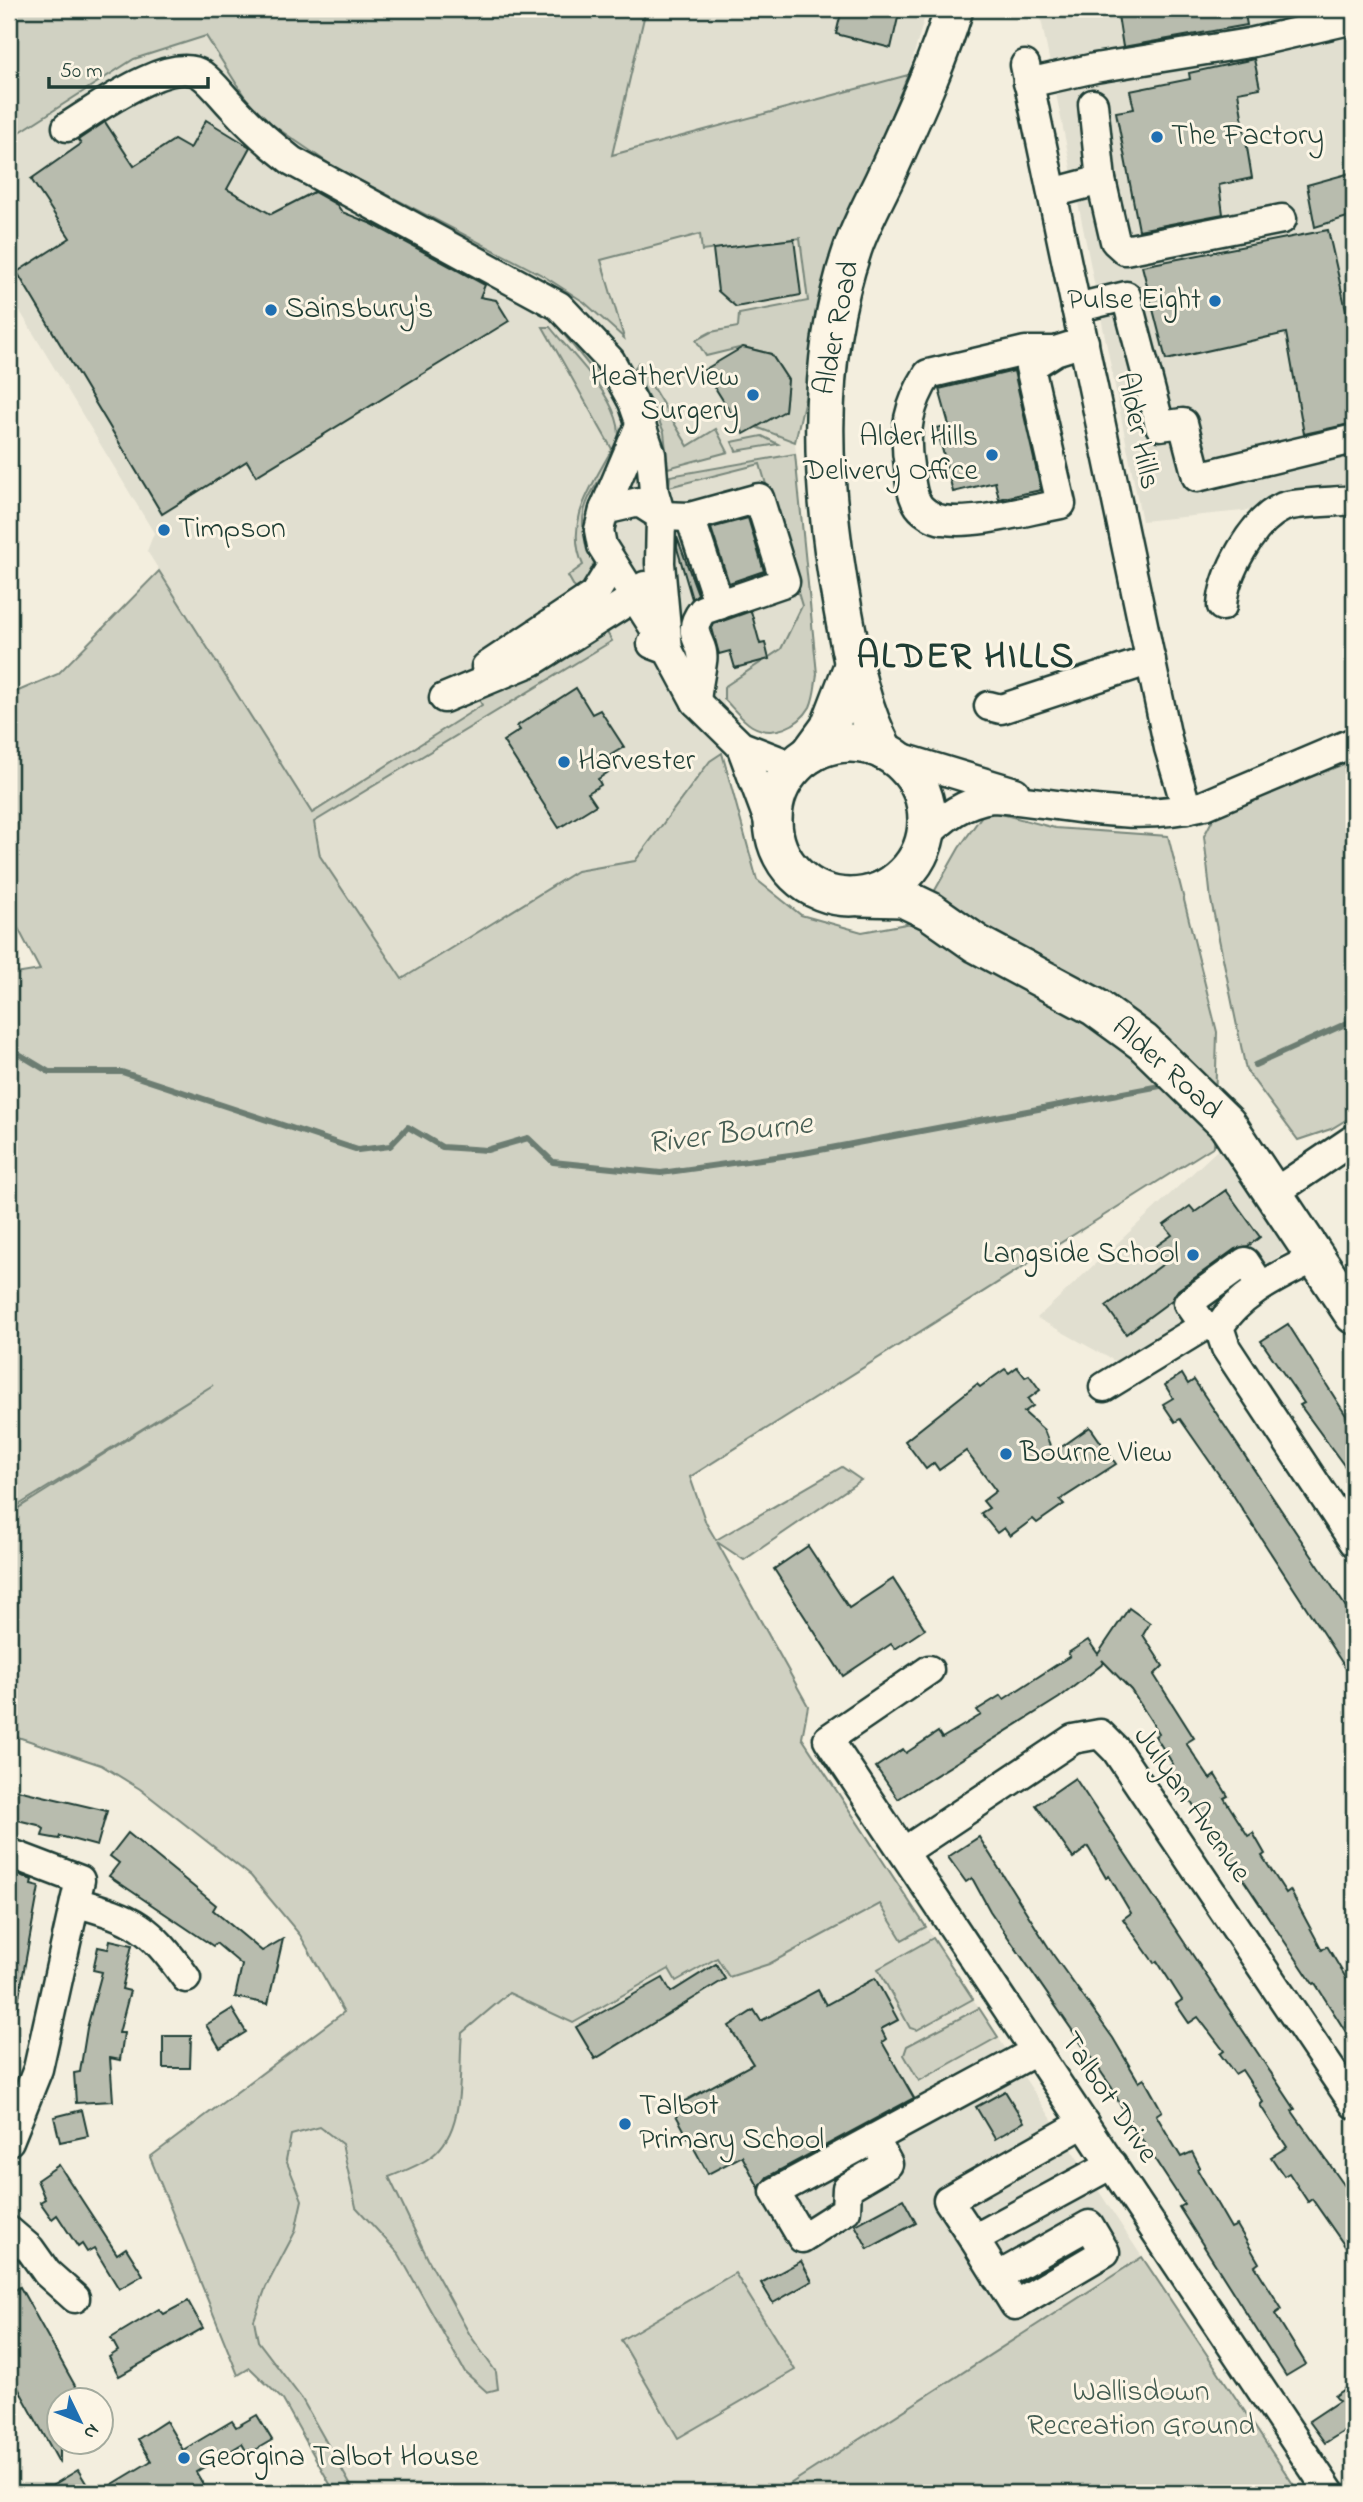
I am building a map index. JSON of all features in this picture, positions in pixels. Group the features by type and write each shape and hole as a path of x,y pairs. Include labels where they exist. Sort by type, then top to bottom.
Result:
{"main road":[{"name":"Alder Road","path":"886,753 866,717 853,666 830,525 823,433 828,360 844,278 854,246 928,81 954,9"},
{"name":"Alder Road","path":"803,760 830,728 853,666"},
{"path":"850,743 886,753 910,772 921,791 926,810 923,842 910,869 897,881 862,897 832,896 805,884 785,863 773,832 776,798 803,760 832,746 850,743"},
{"name":"Alder Road","path":"923,842 940,893 977,944"},
{"name":"Alder Road","path":"862,897 903,898 930,911 977,944 1095,1007 1143,1042 1227,1124 1354,1315"}],"street":[{"name":"Alder Hills","path":"1187,809 1169,748 1026,74 1095,68 1249,43 1354,19"},
{"path":"67,127 127,90 166,72 182,69 202,74 263,139 292,161 559,306 610,360 634,402 651,454 654,492 661,516 660,563 668,650"},
{"path":"1093,104 1101,180 1115,241 1125,250 1282,219"},
{"path":"1052,193 1101,180"},
{"path":"1076,308 1126,296 1160,426 1183,423 1197,477 1354,439"},
{"path":"1055,351 1025,351 928,374 916,393 904,439 912,489 917,504 927,514 942,520 970,519 1061,504 1030,367 1055,351 1084,342"},
{"path":"640,425 604,510 599,530 602,546 668,650 678,674 696,702 741,747 773,832"},
{"path":"604,510 639,502 661,516 690,517 760,500 785,584 703,610 695,619 693,631 703,660 696,702"},
{"path":"1222,606 1233,561 1257,529 1283,507 1354,500"},
{"path":"690,517 719,605"},
{"path":"613,564 594,595 444,698 533,661 633,598 650,581 660,563"},
{"path":"530,637 539,644 582,629"},
{"path":"637,637 668,650"},
{"path":"989,706 1001,709 1151,660"},
{"path":"923,842 940,821 975,800 993,798 1037,801 1129,815 1187,809 1205,805 1354,742"},
{"path":"741,747 803,760"},
{"path":"886,753 993,783 1037,801"},
{"path":"1274,1193 1354,1139"},
{"path":"1104,1387 1212,1327 1231,1308 1261,1286 1316,1257"},
{"path":"1261,1286 1245,1262 1188,1303 1212,1327 1354,1542"},
{"name":"Talbot Drive","path":"929,1670 828,1740 905,1851 1330,2493"},
{"name":"Julyan Avenue","path":"905,1851 1073,1740 1100,1734 1116,1751 1354,2104"},
{"path":"9,1853 80,1880 38,2069 9,2141"},
{"path":"75,1902 133,1921 165,1948 186,1978"},
{"path":"874,2138 1037,2051"},
{"path":"997,2277 948,2200 1084,2123"},
{"path":"974,2239 1112,2164"},
{"path":"9,2231 30,2249 47,2273 75,2298"}],"shaded area":[{"path":"646,9 927,9 908,75 611,155"},
{"path":"1039,9 1354,9 1354,500 1142,521"},
{"path":"206,36 255,113 700,234 702,251 843,233 795,442 808,594 781,649 725,687 722,753 709,761 635,861 577,871 402,979 320,856 312,813 147,551 154,533 9,293 9,192 16,184 9,174 9,139 134,59"},
{"name":"Langside School","path":"1226,1142 1300,1242 1120,1364 1037,1318"},
{"name":"Talbot Primary School","path":"802,1738 1142,2257 776,2493 335,2493 283,2400 250,2368 238,2375 150,2157"}],"green space":[{"path":"9,9 646,9 612,155 908,75 843,233 795,442 756,427 785,410 788,380 771,354 743,347 706,356 696,340 711,332 738,327 739,314 808,301 800,238 702,251 700,234 601,260 624,338 584,302 542,275 334,167 255,113 206,36 134,59 9,139"},
{"path":"553,321 598,364 613,395"},
{"path":"543,327 550,327 596,382 611,406 619,433 612,459 585,508 584,532 594,563 584,585 576,590 568,576 583,565 578,549 579,519 589,491 612,449"},
{"path":"638,363 688,446 716,429 728,452 668,468 664,432 635,368"},
{"path":"762,436 778,444 736,451 732,442"},
{"path":"795,454 817,674 813,699 805,714 792,725 768,731 752,726 724,699 724,687 781,649 802,606 760,464 669,487 670,476"},
{"path":"159,571 312,813 482,705 476,694 605,629 612,641 314,822 320,856 402,979 577,871 635,861 710,761 722,753 757,880 801,915 862,932 917,922 959,848 986,810 1055,828 1168,836 1217,1032 1214,1146 690,1477 706,1523 716,1540 842,1467 861,1480 744,1560 717,1542 808,1706 802,1738 926,1927 902,1940 880,1904 769,1964 729,1977 717,1958 676,1981 669,1969 573,2023 509,1993 462,2033 459,2099 451,2131 443,2145 432,2156 389,2177 428,2259 470,2335 496,2372 498,2389 487,2392 465,2372 399,2254 356,2207 342,2144 320,2127 291,2135 286,2160 302,2200 295,2232 266,2287 254,2320 258,2341 302,2399 355,2493 335,2493 283,2400 250,2368 238,2375 150,2157 344,2012 300,1935 251,1876 140,1789 101,1765 9,1734 9,1514 213,1385 9,1511 9,975 40,970 9,911 9,695 58,674"},
{"path":"1354,760 1354,1115 1331,1129 1298,1140 1246,1070 1211,900 1204,836 1215,815"},
{"path":"933,1938 973,1999 917,2030 910,2028 878,1969"},
{"path":"979,2008 998,2037 919,2081 904,2055 907,2046"},
{"name":"Wallisdown Recreation Ground","path":"1142,2257 1299,2493 776,2493"},
{"path":"735,2273 795,2370 678,2438 621,2340"}],"building":[{"path":"842,9 900,9 891,48 836,34"},
{"path":"1117,9 1244,9 1247,25 1123,47"},
{"path":"1254,59 1260,88 1238,92 1252,178 1219,185 1223,214 1139,230 1116,112 1134,109 1130,91 1190,79 1189,73"},
{"name":"Sainsbury's","path":"206,120 250,147 227,189 271,214 314,192 337,205 342,212 372,224 485,285 480,297 496,300 509,321 256,476 247,461 162,514 17,272 70,238 31,179 81,144 78,140 105,122 134,166 174,140 190,149"},
{"path":"1354,172 1354,215 1315,227 1307,185"},
{"path":"1328,230 1354,345 1354,423 1304,434 1286,333 1166,360 1142,266"},
{"path":"794,239 801,295 736,307 718,291 713,249"},
{"name":"HeatherView Surgery","path":"743,347 771,354 788,380 785,411 744,434 704,370"},
{"name":"Alder Hills Delivery Office","path":"1014,371 1041,490 999,499 995,482 953,492 937,428 949,425 939,389"},
{"path":"748,518 764,571 729,583 711,528"},
{"path":"677,537 698,594 692,599 677,548"},
{"path":"751,611 760,644 765,643 769,659 735,668 730,651 719,654 712,628 714,624"},
{"name":"Harvester","path":"576,688 592,714 600,710 624,747 609,756 616,767 598,779 601,785 588,793 596,805 559,828 503,741 520,730 517,726"},
{"name":"Langside School","path":"1226,1190 1260,1237 1248,1246 1235,1249 1178,1290 1172,1300 1126,1334 1106,1306 1166,1262 1155,1247 1172,1235 1164,1225 1190,1206 1195,1212"},
{"path":"1288,1324 1354,1428 1354,1479 1300,1405 1304,1403 1261,1341"},
{"name":"Bourne View","path":"1017,1367 1025,1377 1029,1375 1040,1390 1028,1399 1033,1406 1024,1412 1044,1430 1053,1453 1090,1427 1116,1464 1060,1500 1064,1504 1037,1523 1033,1519 1010,1536 1004,1528 997,1533 981,1513 989,1508 983,1501 996,1491 966,1451 939,1470 934,1463 926,1469 905,1441 977,1384 980,1387 1005,1369 1009,1373"},
{"path":"1182,1374 1188,1384 1194,1380 1354,1619 1354,1681 1233,1495 1180,1419 1175,1422 1163,1404 1173,1398 1165,1385"},
{"path":"808,1546 849,1608 893,1579 925,1629 895,1649 891,1644 843,1676 774,1569"},
{"path":"1129,1608 1150,1623 1143,1635 1163,1666 1154,1675 1194,1738 1186,1743 1210,1779 1215,1775 1228,1796 1224,1798 1248,1836 1253,1833 1265,1854 1262,1856 1286,1893 1290,1890 1322,1950 1327,1946 1349,1983 1354,1980 1354,2045 1168,1767 1173,1764 1155,1736 1159,1733 1131,1690 1102,1660 1104,1663 1059,1698 898,1799 876,1767 903,1749 906,1753 938,1732 942,1738 981,1715 977,1710 1001,1695 1004,1699 1070,1656 1068,1653 1088,1640 1098,1654"},
{"path":"1075,1778 1295,2109 1292,2111 1354,2199 1354,2259 1312,2199 1308,2202 1289,2173 1284,2176 1271,2157 1287,2147 1260,2105 1263,2102 1242,2070 1235,2074 1220,2054 1224,2051 1198,2017 1189,2023 1176,2004 1182,2000 1157,1961 1154,1963 1123,1919 1131,1913 1109,1876 1106,1878 1088,1847 1073,1858 1036,1805"},
{"path":"9,1788 107,1811 97,1846 60,1836 59,1839 42,1836 44,1829 38,1825 9,1818"},
{"path":"128,1833 216,1905 213,1910 262,1951 283,1939 268,2004 235,1997 242,1965 216,1943 213,1946 109,1876 119,1863 110,1856"},
{"path":"979,1837 1054,1956 1113,2038 1139,2082 1144,2079 1162,2111 1156,2115 1181,2157 1192,2152 1200,2167 1197,2169 1231,2228 1237,2225 1259,2263 1255,2266 1282,2309 1275,2314 1306,2364 1286,2376 1179,2207 1184,2204 1122,2109 1112,2088 990,1911 972,1878 966,1882 948,1857"},
{"path":"10,1871 32,1880 31,1885 39,1887 17,2008 9,2007"},
{"path":"110,1940 132,1945 122,1989 130,1991 119,2033 124,2033 120,2060 110,2058 113,2101 76,2103 74,2073 80,2072 87,2028 102,1972 93,1970 98,1947 108,1949"},
{"path":"716,1964 725,1979 595,2059 576,2027 663,1978 671,1992"},
{"name":"Talbot Primary School","path":"875,1978 898,2020 881,2029 886,2039 882,2042 914,2098 767,2177 759,2188 742,2156 708,2174 672,2108 753,2064 729,2026 754,2010 761,2021 818,1990 826,2005"},
{"path":"232,2009 246,2032 220,2048 206,2025"},
{"path":"163,2036 191,2036 190,2068 163,2068"},
{"path":"1005,2091 1024,2122 995,2139 976,2107"},
{"path":"82,2110 88,2136 60,2142 54,2117"},
{"path":"59,2165 117,2254 126,2248 143,2275 119,2289 94,2248 87,2252 82,2244 78,2247 57,2215 52,2219 40,2202 45,2199 37,2180"},
{"path":"903,2199 916,2223 868,2249 855,2225"},
{"path":"801,2261 812,2281 773,2303 761,2283"},
{"path":"20,2287 75,2386 46,2386 46,2439 16,2384 9,2388 9,2294"},
{"path":"188,2301 203,2328 119,2376 109,2357 118,2351 111,2338 159,2309 164,2314"},
{"path":"1354,2383 1354,2425 1325,2443 1309,2421 1339,2401 1335,2396"},
{"name":"Georgina Talbot House","path":"257,2415 272,2440 248,2454 242,2444 196,2472 208,2493 98,2493 151,2461 138,2439 166,2421 183,2450 232,2421 236,2427"},
{"path":"78,2470 92,2493 40,2493"}],"waterway":[{"name":"River Bourne","path":"1255,1065 1354,1020"},
{"name":"River Bourne","path":"9,1048 49,1072 122,1072 358,1150 390,1146 408,1127 442,1147 487,1150 528,1138 553,1162 661,1173 804,1153 1160,1086"}],"place":[{"name":"The Factory","path":"1157,137"},
{"name":"Pulse Eight","path":"1215,301"},
{"name":"Sainsbury's","path":"271,310"},
{"name":"HeatherView Surgery","path":"753,395"},
{"name":"Alder Hills Delivery Office","path":"992,455"},
{"name":"Timpson","path":"164,530"},
{"name":"Harvester","path":"564,762"},
{"name":"Langside School","path":"1193,1255"},
{"name":"Bourne View","path":"1006,1454"},
{"name":"Talbot Primary School","path":"625,2124"},
{"name":"Georgina Talbot House","path":"184,2458"}],"district":[{"name":"ALDER HILLS","path":"966,658"}]}
